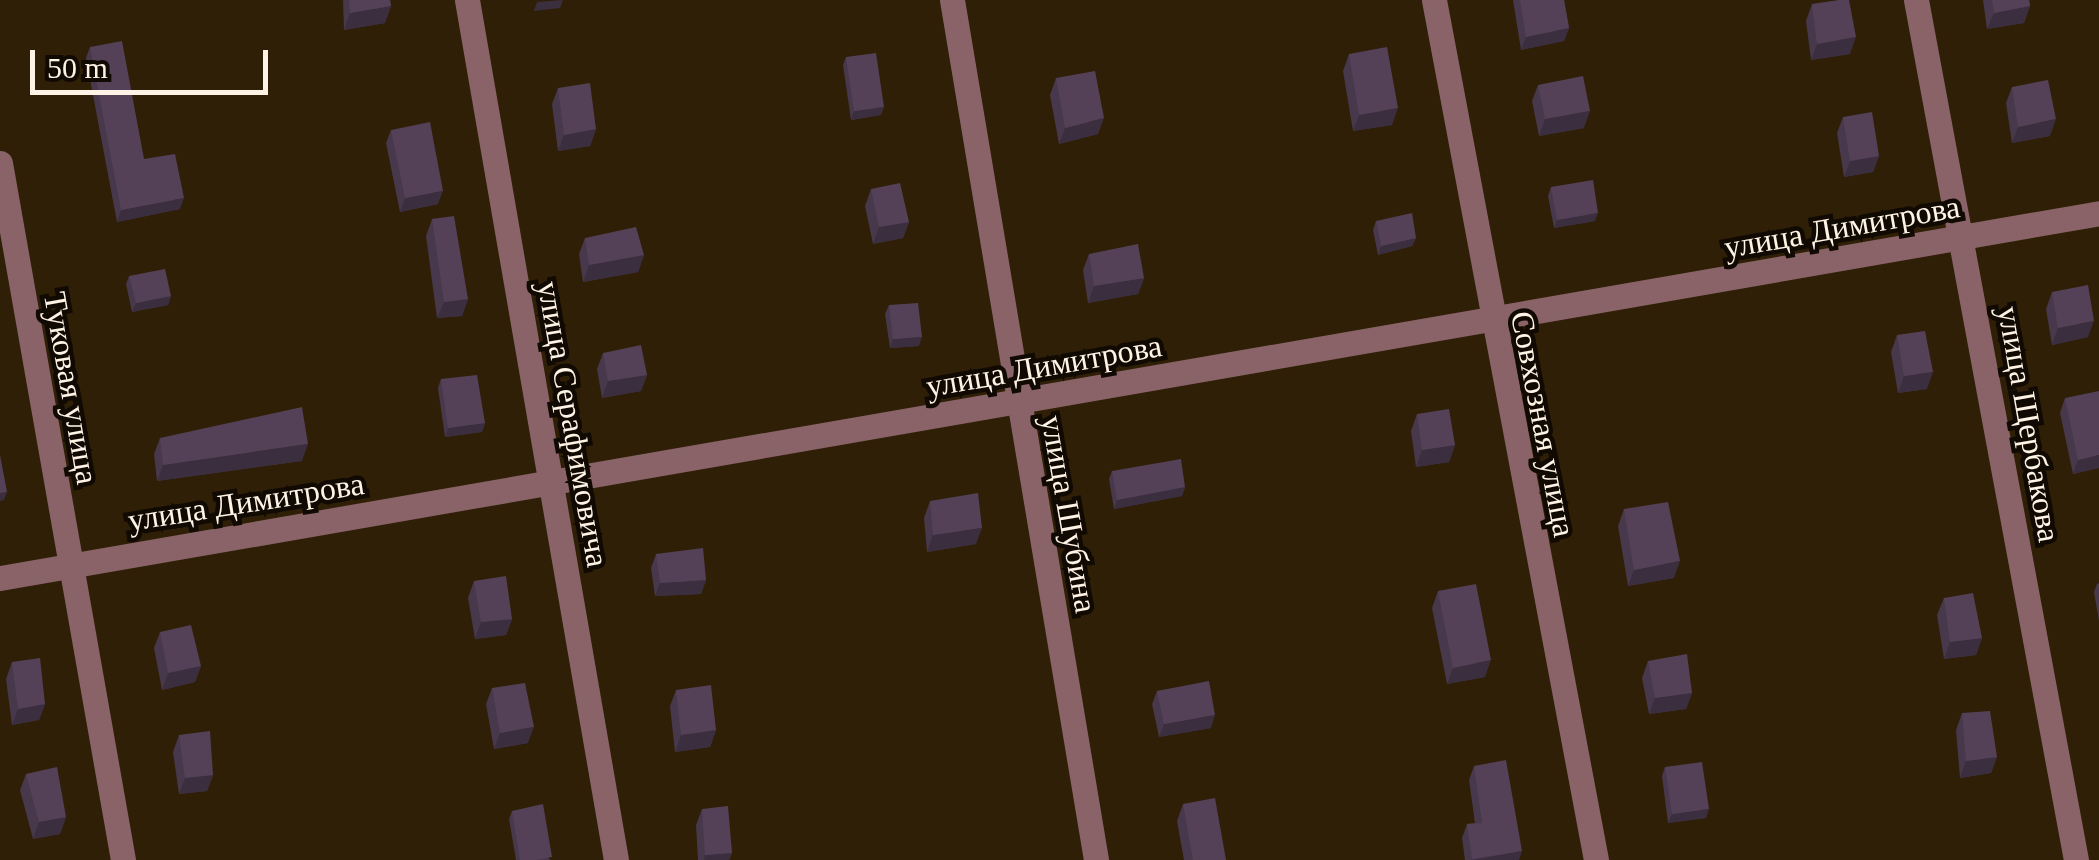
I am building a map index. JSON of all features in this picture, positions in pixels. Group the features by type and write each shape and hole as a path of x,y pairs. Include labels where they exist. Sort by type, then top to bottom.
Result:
{"street":[{"name":"улица Серафимовича","path":"466,0 616,860"},
{"name":"улица Шубина","path":"952,0 1016,403 1096,860"},
{"name":"Совхозная улица","path":"1434,0 1490,321 1596,860"},
{"name":"улица Щербакова","path":"1916,0 2076,860"},
{"name":"Туковая улица","path":"0,162 123,860"},
{"name":"улица Димитрова","path":"0,578 551,486 2099,213"}],"building":[{"path":"349,0 390,0 391,6 350,13"},
{"path":"1520,0 1564,0 1569,28 1526,37"},
{"path":"1849,0 1856,37 1817,44 1812,4"},
{"path":"1992,0 2029,0 2030,6 1994,13"},
{"path":"122,41 144,159 175,154 184,198 121,210 90,47"},
{"path":"1387,47 1398,108 1359,115 1349,54"},
{"path":"876,53 884,107 854,111 846,57"},
{"path":"1095,71 1104,118 1065,128 1056,78"},
{"path":"1583,76 1590,111 1545,119 1538,85"},
{"path":"2048,80 2056,119 2018,127 2012,87"},
{"path":"590,83 596,129 564,135 558,88"},
{"path":"1872,112 1879,156 1850,161 1843,117"},
{"path":"430,122 443,191 405,198 391,130"},
{"path":"1593,180 1598,213 1557,220 1551,187"},
{"path":"900,183 909,222 879,227 871,189"},
{"path":"1412,213 1416,238 1381,246 1376,221"},
{"path":"454,216 468,299 444,302 432,219"},
{"path":"636,227 644,255 589,265 585,238"},
{"path":"1138,244 1144,278 1094,286 1089,254"},
{"path":"165,269 171,296 136,303 129,276"},
{"path":"2088,285 2094,321 2058,328 2052,292"},
{"path":"918,303 922,337 893,339 889,305"},
{"path":"1925,331 1933,372 1904,376 1897,335"},
{"path":"641,345 647,375 608,381 603,353"},
{"path":"477,375 485,423 448,428 441,379"},
{"path":"2099,391 2099,455 2078,460 2065,398"},
{"path":"302,407 308,444 163,465 160,438"},
{"path":"1449,409 1455,445 1422,450 1417,414"},
{"path":"0,455 7,492 0,493"},
{"path":"1181,459 1185,487 1117,500 1112,471"},
{"path":"978,493 982,528 933,535 930,501"},
{"path":"1668,502 1680,561 1634,570 1624,509"},
{"path":"703,548 706,580 660,583 656,554"},
{"path":"506,576 512,619 481,622 474,581"},
{"path":"1476,584 1491,660 1453,668 1438,591"},
{"path":"1973,593 1982,638 1950,642 1944,598"},
{"path":"191,625 201,666 168,673 160,632"},
{"path":"1687,654 1692,693 1655,698 1648,661"},
{"path":"40,658 45,704 18,709 12,662"},
{"path":"1209,681 1215,715 1164,724 1157,691"},
{"path":"525,683 534,727 500,733 492,688"},
{"path":"711,685 716,730 681,735 676,690"},
{"path":"1990,711 1997,757 1966,761 1962,713"},
{"path":"210,731 213,775 185,778 179,735"},
{"path":"1506,760 1522,851 1472,859 1467,824 1482,823 1474,766"},
{"path":"1702,762 1709,809 1672,814 1665,767"},
{"path":"57,767 66,817 39,822 26,774"},
{"path":"1215,798 1226,860 1193,860 1183,804"},
{"path":"543,804 552,857 520,860 512,811"},
{"path":"728,806 732,853 705,855 702,809"}]}
